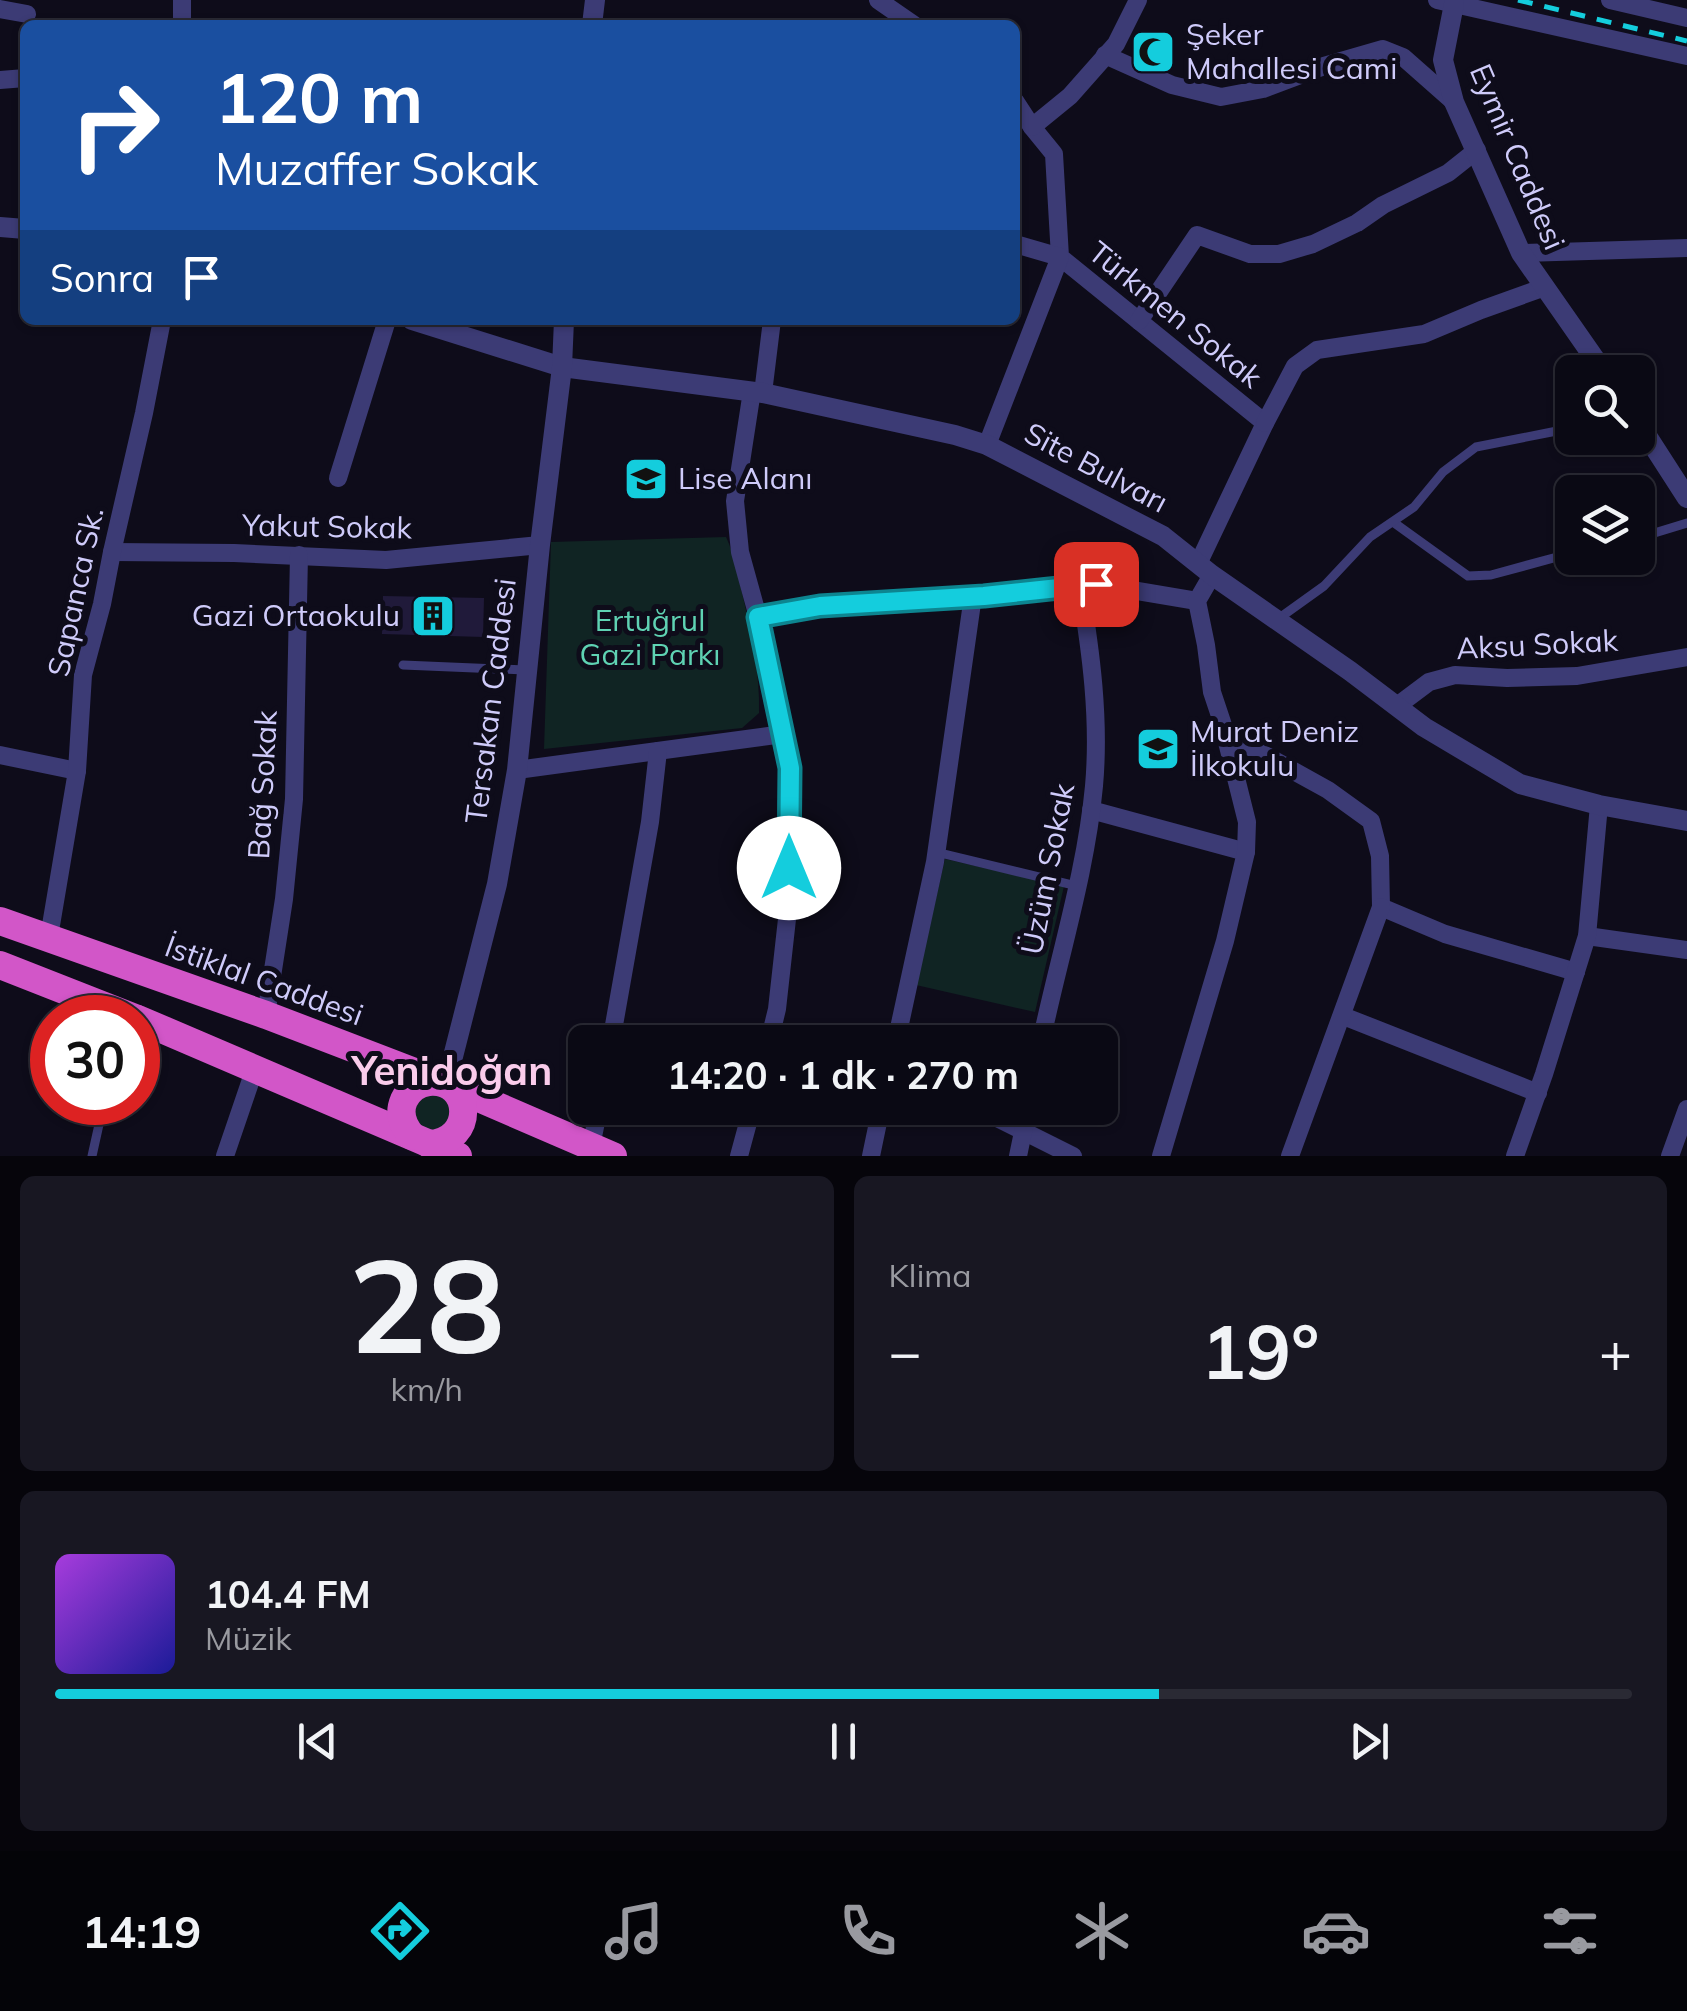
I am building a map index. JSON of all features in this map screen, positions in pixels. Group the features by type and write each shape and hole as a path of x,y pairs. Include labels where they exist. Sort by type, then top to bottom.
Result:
{"highway":[{"name":"İstiklal Caddesi","path":"0,921 266,1015 446,1084 602,1151"},
{"path":"0,965 76,995"},
{"path":"160,1029 421,1144 458,1156"},
{"path":"422,1083 446,1084 459,1096 461,1125 448,1140 421,1144 404,1126 401,1116 406,1096 422,1083"}],"street":[{"path":"1032,128 1070,96 1116,44 1138,0"},
{"path":"1610,0 1687,18"},
{"path":"882,1 907,20"},
{"path":"1446,2 1687,56"},
{"name":"Eymir Caddesi","path":"1446,2 1444,60 1454,102 1521,253 1592,355"},
{"path":"0,9 27,14"},
{"path":"1105,55 1172,85 1221,97 1263,89 1383,48 1403,58 1454,102"},
{"name":"Türkmen Sokak","path":"1020,109 1054,154 1060,257 1265,423 1206,569 1197,601"},
{"path":"1139,321 1198,235 1250,254 1279,254 1313,244 1448,172 1477,150"},
{"path":"987,444 1060,257 1020,245"},
{"path":"1521,253 1687,248"},
{"path":"1265,423 1296,366 1316,350 1424,334 1545,286"},
{"name":"Sapanca Sk.","path":"49,937 77,772 83,675 102,604 161,325"},
{"path":"338,478 385,325"},
{"name":"Site Bulvarı","path":"428,325 562,366 757,392 987,444 1162,536 1424,727 1520,784 1599,805 1687,821"},
{"name":"Tersakan Caddesi","path":"446,1084 497,884 518,770 564,325"},
{"path":"771,325 735,502 740,552 790,768 789,901 774,1025"},
{"path":"1655,447 1684,487"},
{"name":"Yakut Sokak","path":"112,552 386,560 540,545"},
{"name":"Bağ Sokak","path":"266,1015 294,800 299,556"},
{"path":"758,617 820,606 1096,584 1197,601 1212,692 1247,822 1246,852 1225,940 1162,1156"},
{"name":"Üzüm Sokak","path":"1045,1025 1094,784 1094,676 1080,586"},
{"path":"900,1025 936,852 973,596"},
{"name":"Aksu Sokak","path":"1396,706 1429,682 1456,675 1577,676 1687,657"},
{"path":"1225,733 1328,790 1371,821 1380,856 1381,907 1290,1156"},
{"path":"518,770 783,734"},
{"path":"614,1025 650,822 658,751"},
{"path":"0,754 77,772"},
{"path":"1521,1154 1587,936 1599,805"},
{"path":"1091,810 1246,852"},
{"path":"1381,907 1445,934 1576,972"},
{"path":"1587,936 1687,950"},
{"path":"1343,1016 1538,1093"},
{"path":"224,1156 255,1068"},
{"path":"1670,1156 1687,1109"},
{"path":"600,1125 602,1151"},
{"path":"739,1156 747,1125"},
{"path":"870,1156 878,1125"},
{"path":"1010,1125 1073,1156"},
{"path":"1018,1156 1024,1125"}],"lane":[{"path":"1278,620 1324,586 1370,537 1414,508 1443,472 1476,447 1555,431"},
{"path":"1393,522 1468,576 1491,575 1555,558"},
{"path":"1655,533 1687,523"},
{"path":"403,665 527,670"},
{"path":"936,852 1076,886"},
{"path":"92,1156 99,1125"}],"green space":[{"name":"Ertuğrul Gazi Parkı","path":"726,537 752,641 759,713 742,728 544,749 551,542"},
{"path":"945,859 1064,886 1035,1012 916,985"},
{"path":"424,1093 445,1095 454,1121 424,1135 410,1110"}],"building":[{"name":"Şeker Mahallesi Cami","path":"1141,33 1174,46 1166,68 1133,54"},
{"name":"Gazi Ortaokulu","path":"383,596 484,598 483,637 382,634"}],"railway":[{"path":"1518,0 1687,41"}],"place":[{"name":"Şeker Mahallesi Cami","path":"1153,52"},
{"name":"Lise Alanı","path":"646,479"},
{"name":"Gazi Ortaokulu","path":"433,616"},
{"name":"Murat Deniz İlkokulu","path":"1158,749"}],"district":[{"name":"Yenidoğan","path":"452,1071"}],"route":[{"path":"789,868 790,768 758,617 820,606 984,596 1096,584"}]}
